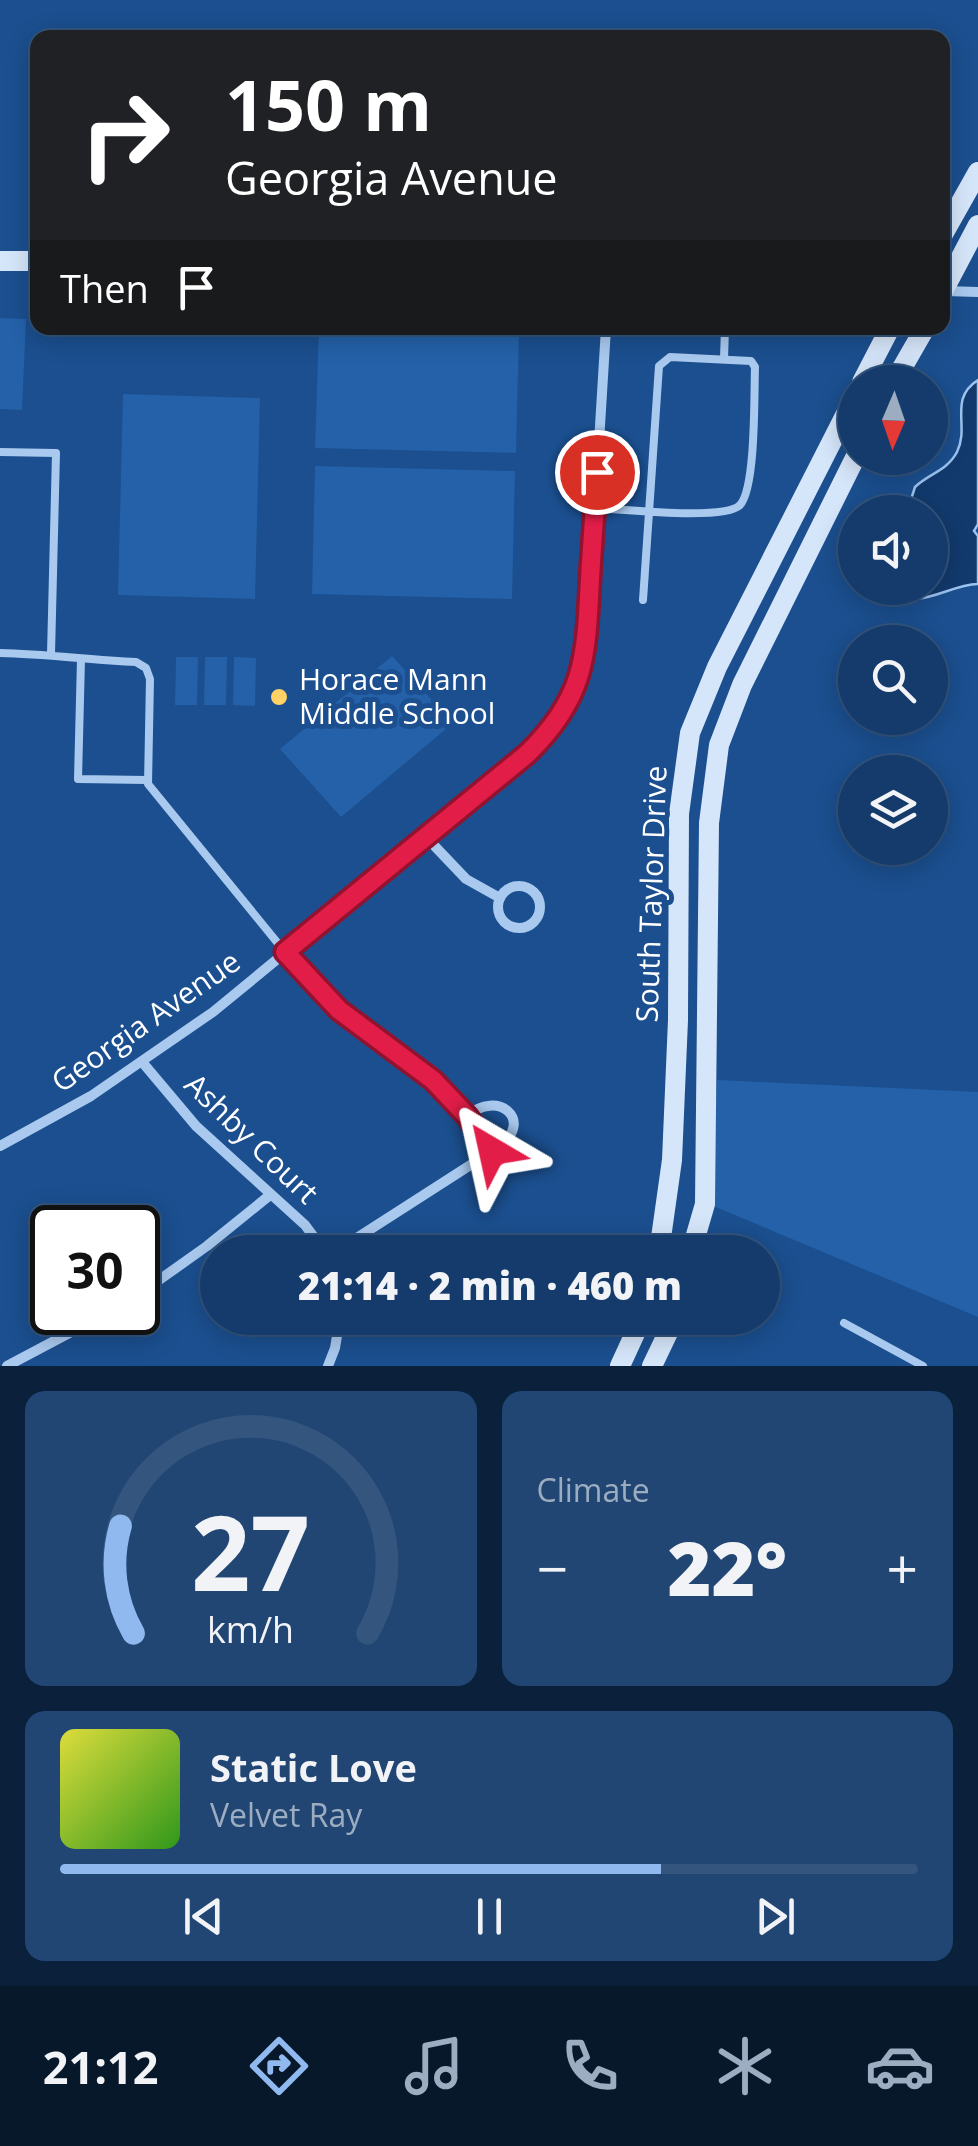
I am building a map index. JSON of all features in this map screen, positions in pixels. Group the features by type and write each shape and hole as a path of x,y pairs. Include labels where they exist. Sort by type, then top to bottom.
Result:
{"main road":[{"path":"950,222 978,172"},
{"path":"950,279 978,225"},
{"path":"0,261 30,261"},
{"path":"869,365 882,335"},
{"path":"904,365 921,335"},
{"name":"South Taylor Drive","path":"661,1235 672,1160 678,1020 679,814 690,734 716,667 838,429"},
{"name":"South Taylor Drive","path":"697,1235 705,1204 709,823 719,746 742,685 847,475"},
{"path":"620,1366 634,1335"},
{"path":"652,1366 667,1335"}],"street":[{"path":"950,292 978,292"},
{"name":"Georgia Avenue","path":"0,1146 142,1063 285,952 543,738 572,697 586,654 606,335"},
{"path":"426,837 466,879 500,898"},
{"path":"524,886 536,894 539,914 524,927 511,926 501,917 500,898 510,888 524,886"},
{"path":"285,952 339,1010 424,1072 467,1116 492,1151"},
{"name":"Ashby Court","path":"142,1063 196,1126 312,1235"},
{"path":"361,1235 514,1133 510,1113 500,1106 487,1104 467,1116"},
{"path":"160,1279 270,1195"},
{"path":"7,1366 66,1335"},
{"path":"328,1366 337,1335"}],"lane":[{"path":"724,360 725,335"},
{"path":"595,508 648,510 730,512 741,504 749,489 756,367 751,361 670,358 659,366 648,510 643,600"},
{"path":"0,452 56,454 52,654"},
{"path":"0,654 52,654 81,660 136,662 146,668 150,679 146,780 285,952"},
{"path":"81,660 78,779 146,780"},
{"path":"844,1322 924,1366"}],"shaded area":[{"path":"0,318 26,319 22,410 0,409"},
{"path":"319,335 519,335 516,453 315,448"},
{"path":"978,380 978,524 974,531 978,536 978,584 948,591 948,495 912,495 915,487 932,475 948,475 948,464 960,442 962,404 969,387"},
{"path":"123,394 260,398 255,599 118,595"},
{"path":"315,466 515,471 512,599 312,594"},
{"path":"392,656 453,723 341,817 280,749"},
{"path":"176,657 198,657 197,705 175,705"},
{"path":"205,657 227,657 226,705 204,705"},
{"path":"234,657 256,658 255,706 233,705"},
{"path":"717,1080 978,1092 978,1317 711,1205"}],"place":[{"name":"Horace Mann Middle School","path":"279,697"}],"route":[{"path":"492,1151 454,1100 416,1066 339,1010 285,952 527,754 572,697 586,654 597,472"}]}
